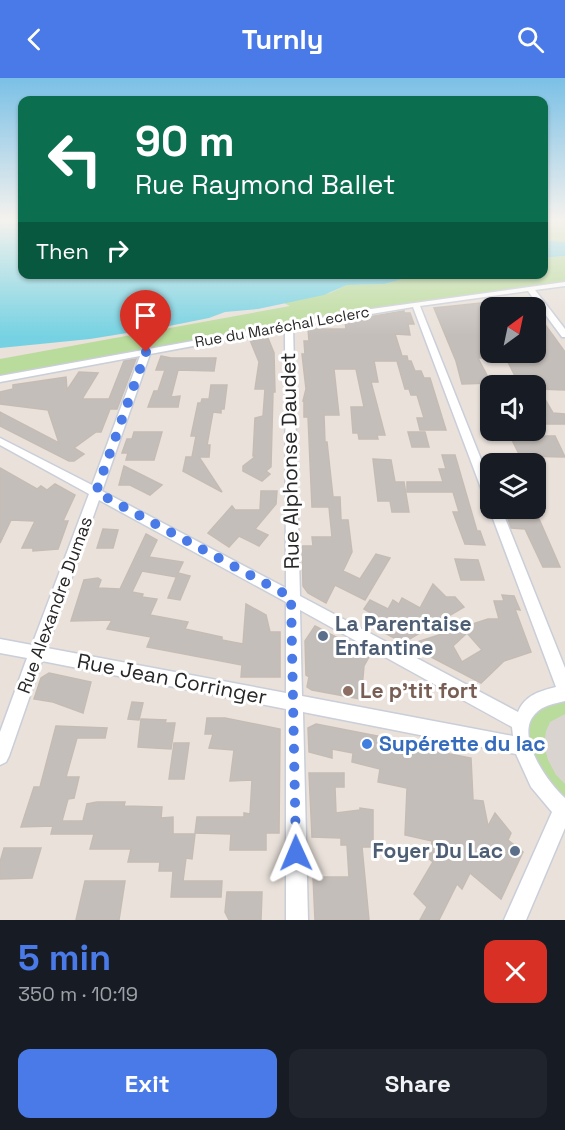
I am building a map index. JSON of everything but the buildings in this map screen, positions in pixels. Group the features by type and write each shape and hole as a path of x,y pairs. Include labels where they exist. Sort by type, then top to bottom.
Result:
{"street":[{"name":"Rue du Maréchal Leclerc","path":"0,379 289,326 565,284"},
{"path":"530,289 565,335"},
{"path":"416,305 480,470"},
{"name":"Rue Alphonse Daudet","path":"289,326 297,920"},
{"name":"Rue Alexandre Dumas","path":"0,756 146,352"},
{"path":"0,441 522,723"},
{"path":"499,519 565,688"},
{"name":"Rue Jean Corringer","path":"0,646 521,746"},
{"path":"515,920 564,811 543,790 529,768 521,746 522,723 528,710 538,700 551,694 565,693"}],"green space":[{"path":"548,258 565,258 565,281 268,327 0,376 0,359 290,306 284,303 330,293 347,285 385,284 402,279 548,279"},
{"path":"565,701 565,802 547,782 532,756 528,742 528,729 533,717 543,707"}],"shaded area":[{"path":"565,714 565,784 556,775 548,760 544,745 550,722"}],"water":[{"path":"0,258 18,258 18,279 402,279 385,284 347,285 324,295 258,309 225,312 209,318 164,327 90,339 0,348"}],"place":[{"name":"La Parentaise Enfantine","path":"323,636"},
{"name":"Le p'tit fort","path":"348,691"},
{"name":"Supérette du lac","path":"367,744"},
{"name":"Foyer Du Lac","path":"515,851"}],"route":[{"path":"146,352 96,492 291,597 296,853"}]}
